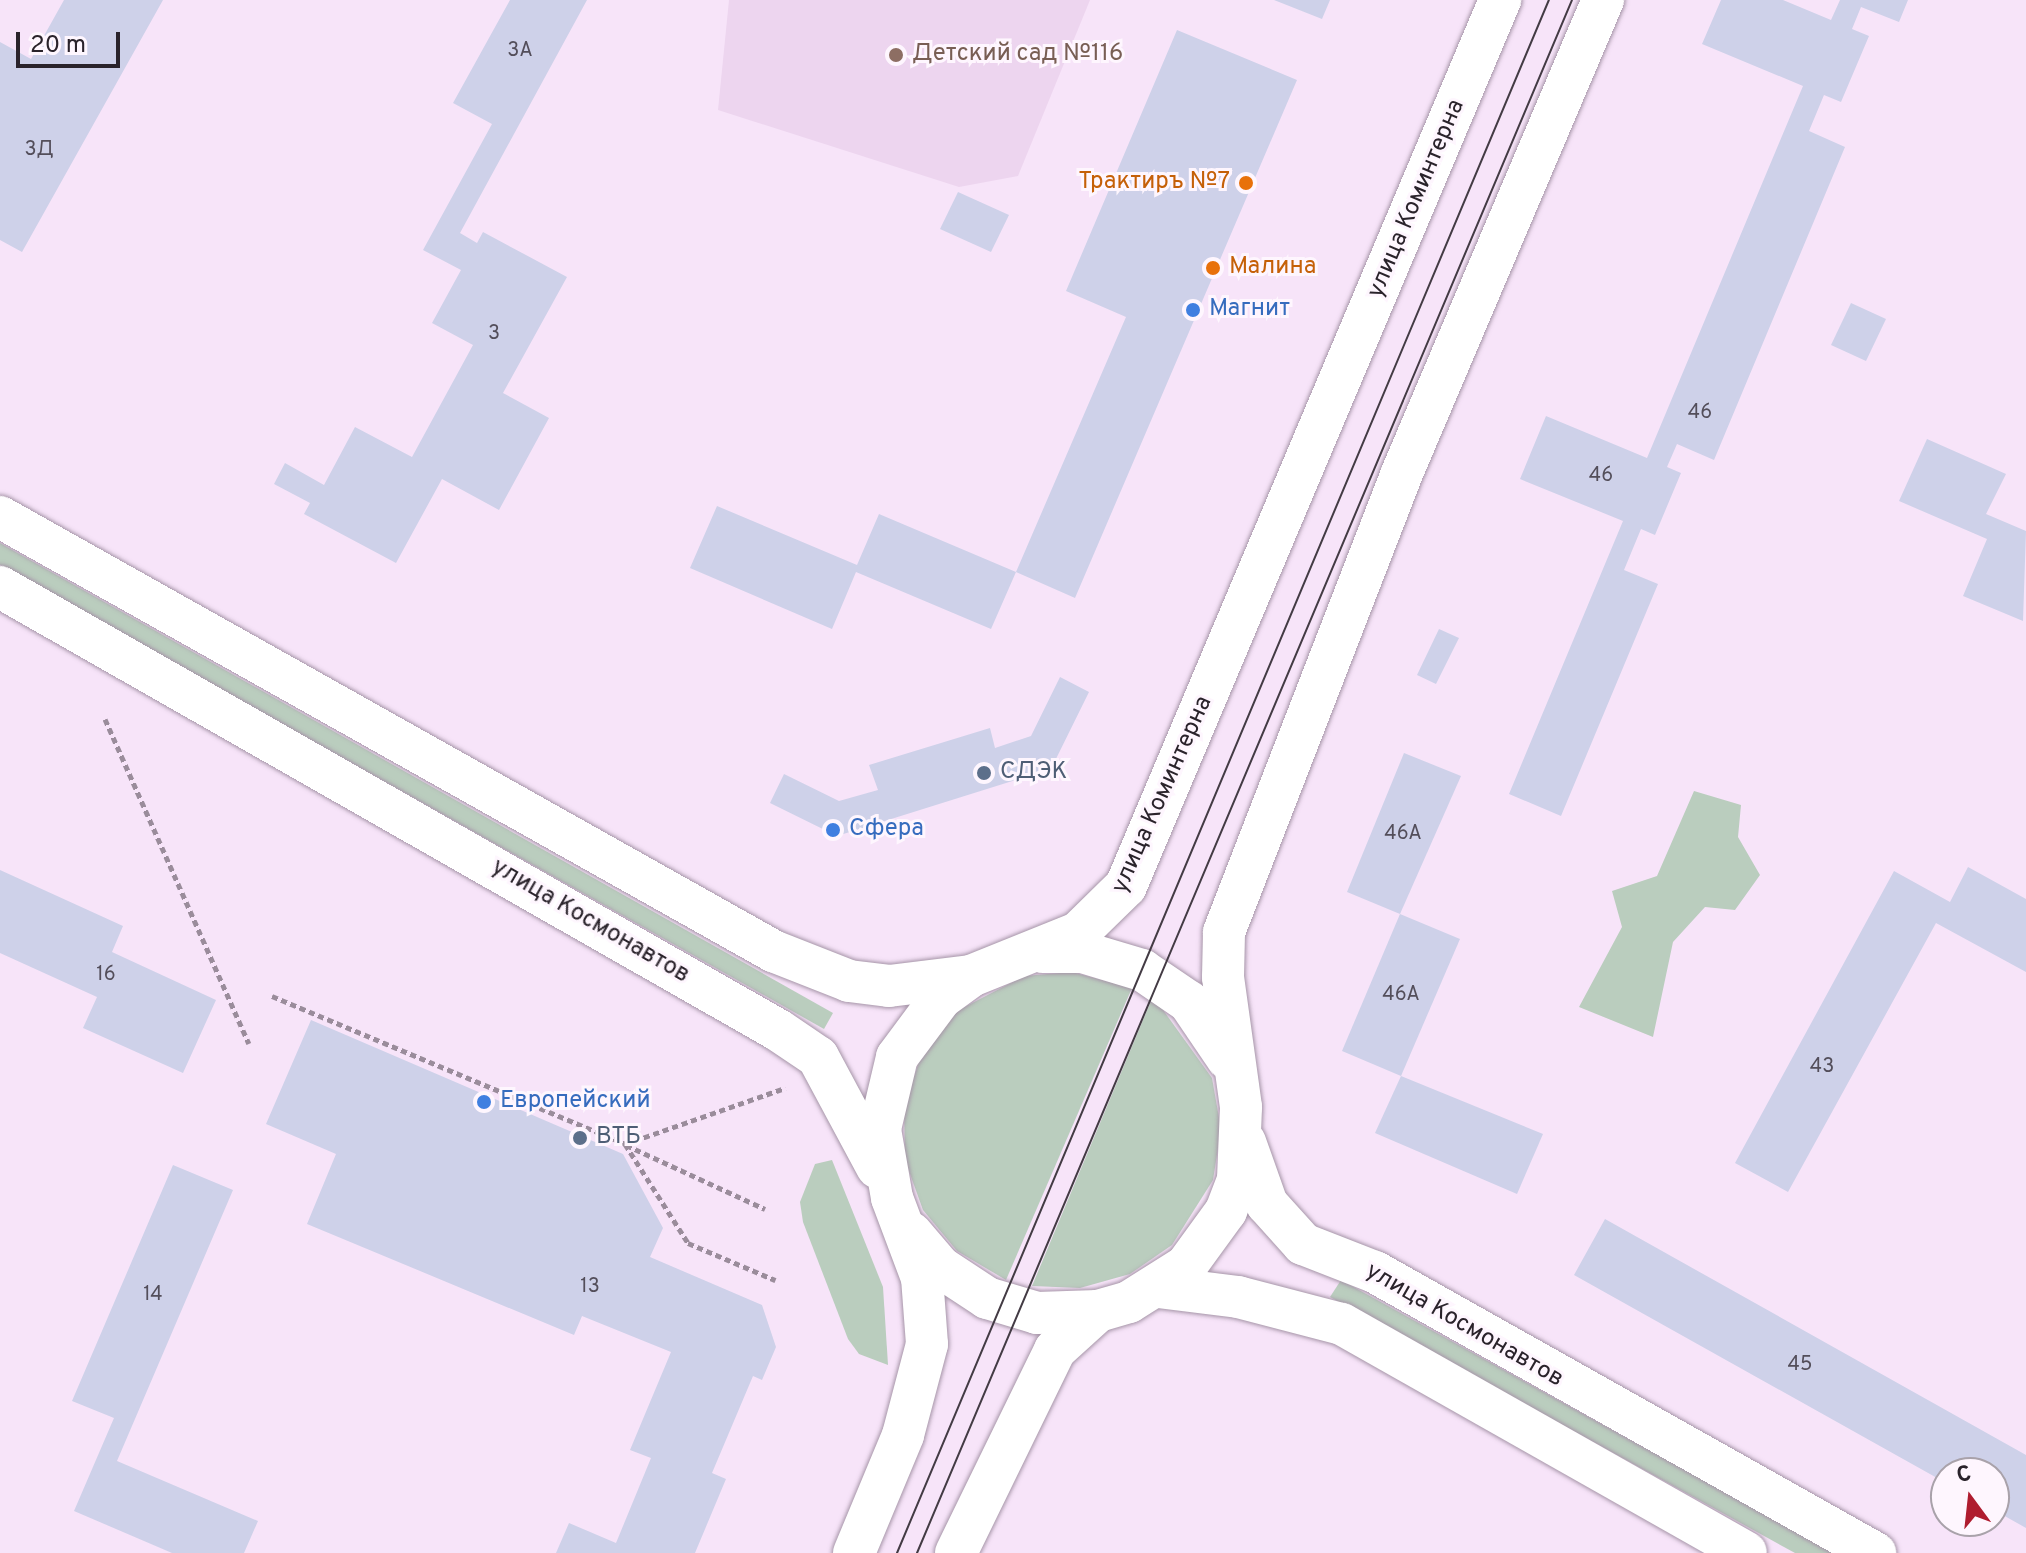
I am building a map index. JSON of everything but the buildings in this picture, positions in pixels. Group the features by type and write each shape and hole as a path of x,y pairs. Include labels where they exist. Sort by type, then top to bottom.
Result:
{"street":[{"name":"улица Коминтерна","path":"854,1553 903,1435 927,1344 922,1278 892,1198 880,1129 897,1057 924,1016 971,976 1043,952 1078,933 1126,886 1500,0"},
{"path":"956,1553 1044,1366 1098,1311 1158,1287 1186,1266 1226,1211 1238,1179 1241,1107 1222,966 1239,886 1402,473 1603,0"},
{"path":"0,517 773,951 849,981 889,986 971,976"},
{"name":"улица Космонавтов","path":"0,587 800,1045 832,1077 892,1198 930,1257 975,1291 1037,1313 1098,1311"},
{"name":"улица Космонавтов","path":"1043,952 1121,961 1189,1002 1233,1069 1254,1180 1303,1244 1375,1272 1875,1553"},
{"path":"1158,1287 1238,1297 1342,1324 1746,1553"}],"path":[{"path":"105,719 249,1044"},
{"path":"272,996 625,1144 765,1209"},
{"path":"625,1144 785,1088"},
{"path":"625,1144 688,1243 775,1280"}],"shaded area":[{"name":"Детский сад №116","path":"729,0 1090,0 1018,176 959,187 718,110"}],"green space":[{"path":"0,543 833,1013 824,1029 0,565"},
{"path":"1694,791 1741,805 1738,837 1760,875 1735,910 1705,907 1673,942 1653,1037 1579,1007 1622,927 1612,891 1657,876"},
{"path":"1072,972 1132,988 1006,1280 957,1251 923,1210 905,1160 904,1106 921,1056 953,1013 1024,976"},
{"path":"1153,996 1212,1078 1221,1129 1213,1180 1172,1245 1130,1274 1080,1288 1032,1286"},
{"path":"832,1160 883,1287 888,1365 859,1354 848,1339 803,1222 800,1202 815,1164"},
{"path":"1341,1280 1835,1553 1795,1553 1330,1297"}],"tram line":[{"path":"897,1553 1549,0"},
{"path":"917,1553 1572,0"}],"place":[{"name":"Детский сад №116","path":"896,55"},
{"name":"Трактиръ №7","path":"1246,183"},
{"name":"Малина","path":"1213,268"},
{"name":"Магнит","path":"1193,310"},
{"name":"СДЭК","path":"984,773"},
{"name":"Сфера","path":"833,830"},
{"name":"Европейский","path":"484,1102"},
{"name":"ВТБ","path":"580,1138"}]}
